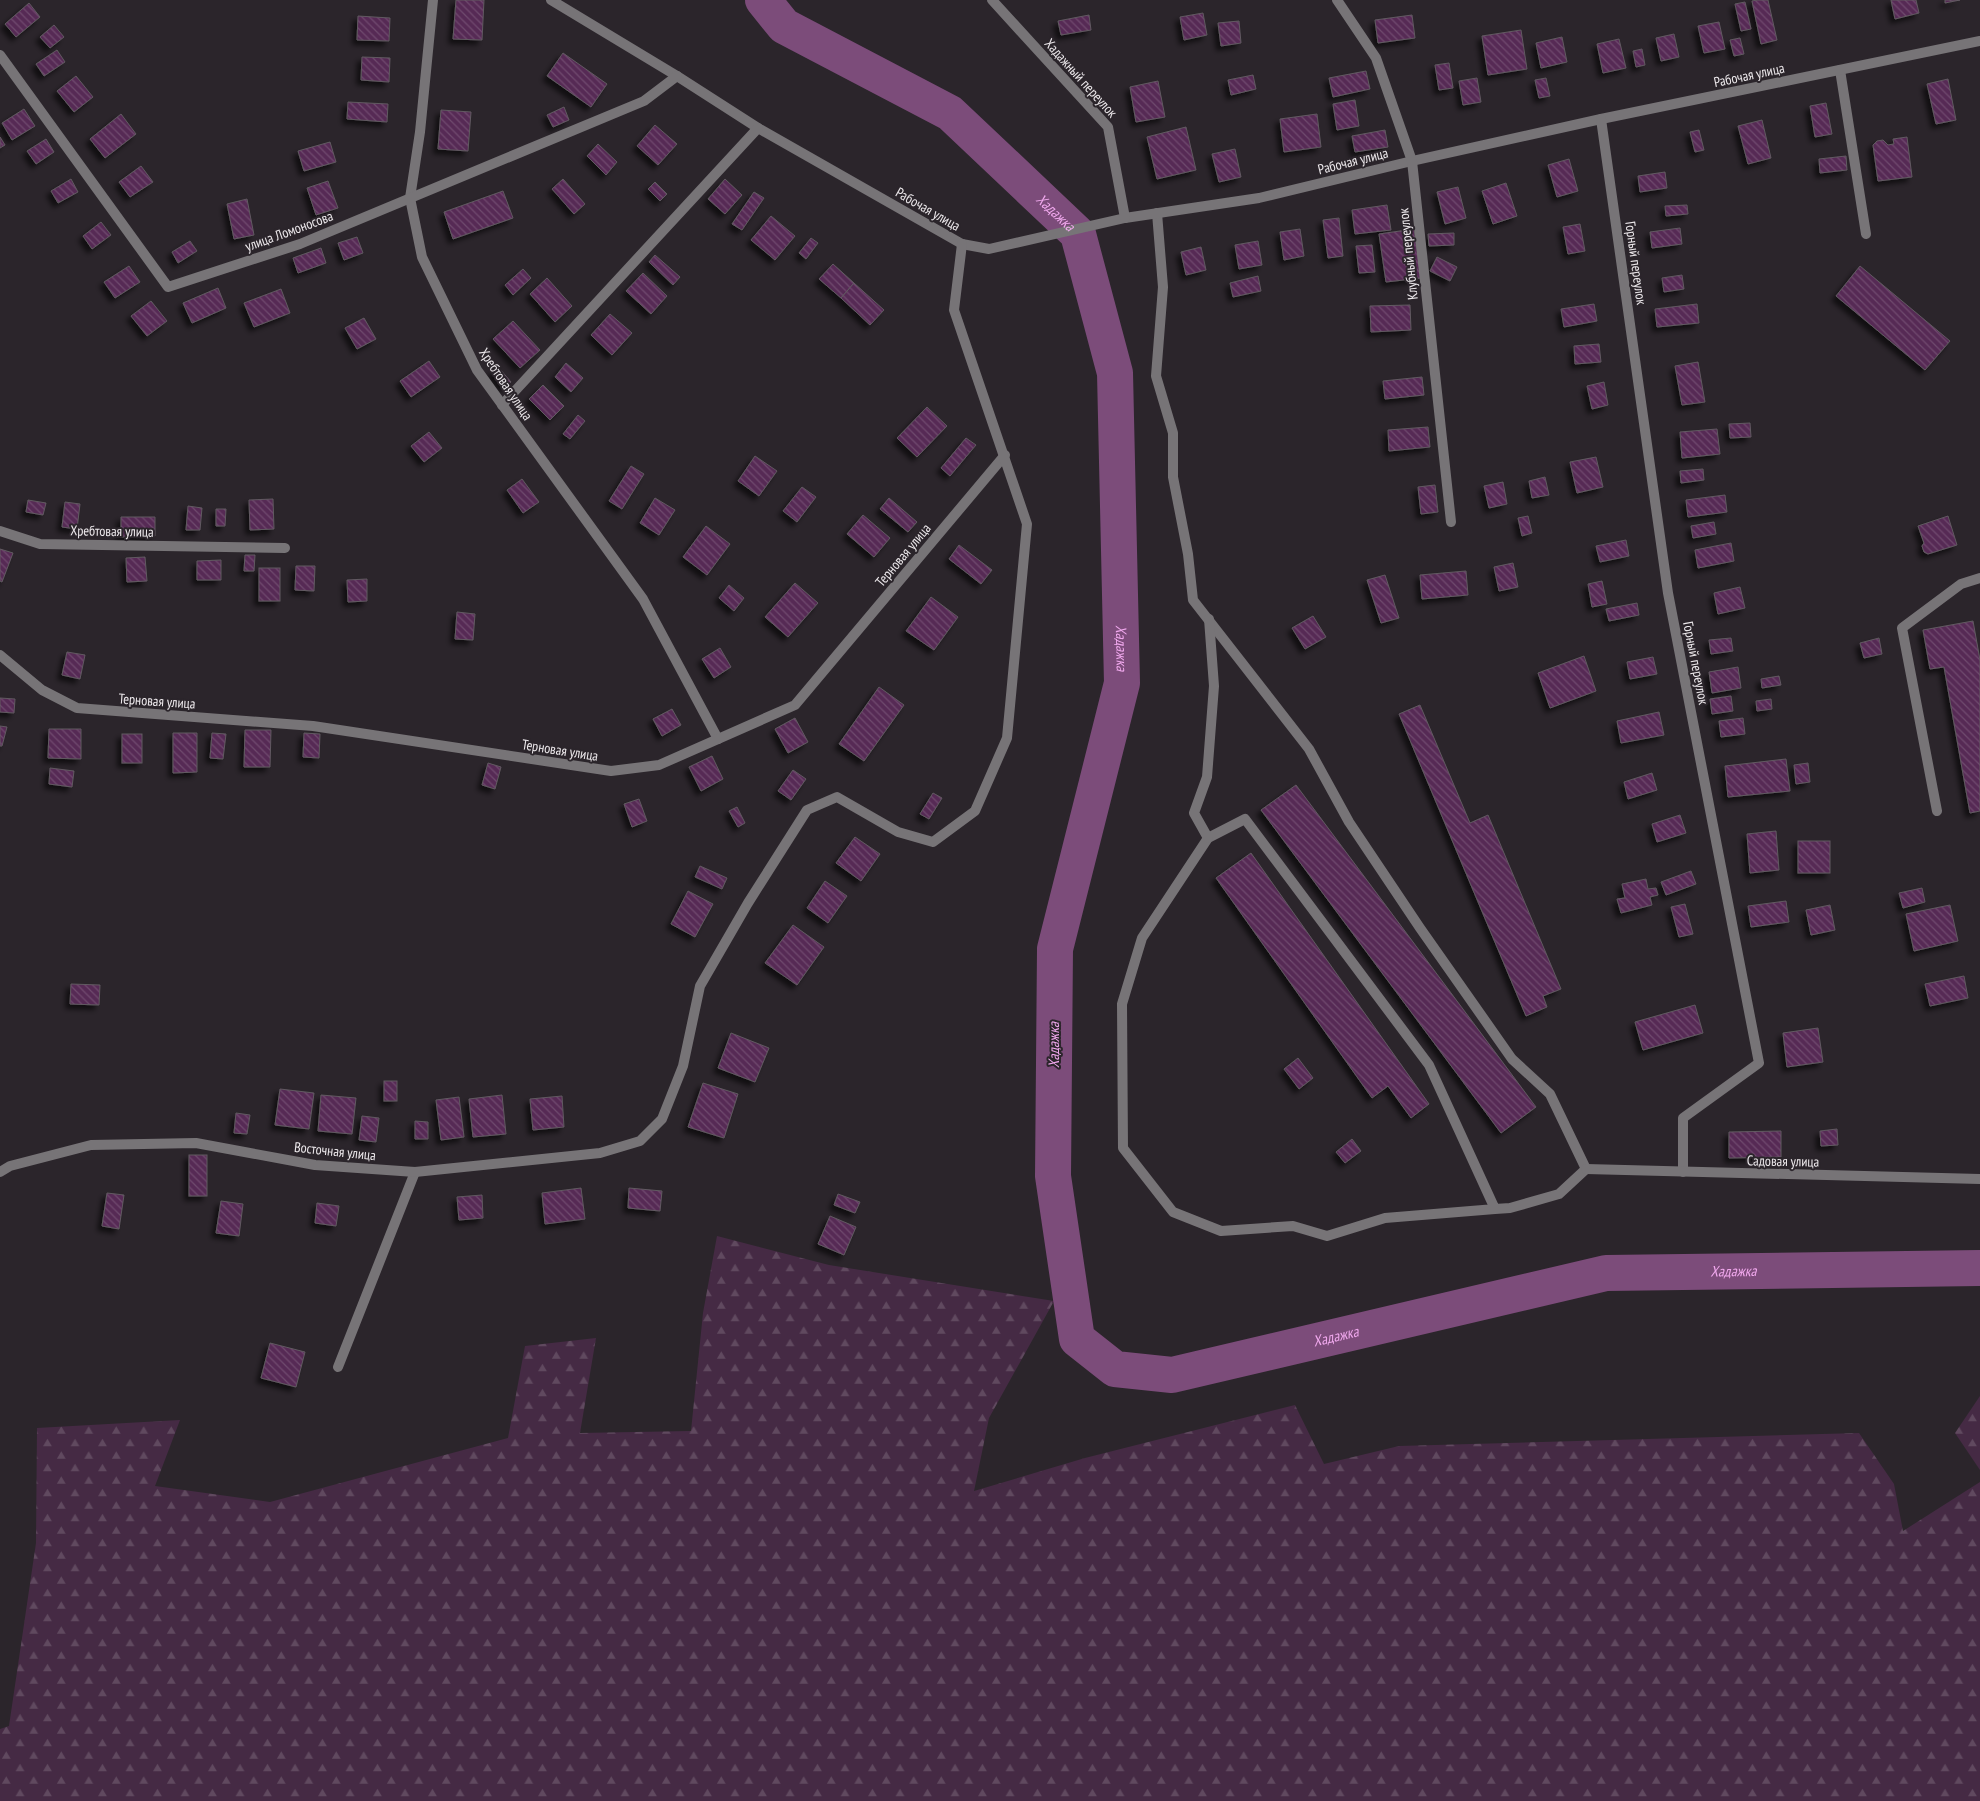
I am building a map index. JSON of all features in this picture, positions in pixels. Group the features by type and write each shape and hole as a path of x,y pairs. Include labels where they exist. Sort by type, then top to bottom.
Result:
{"street":[{"name":"Хребтовая улица","path":"433,0 420,132 410,198 422,257 477,370 643,599 718,739"},
{"name":"Рабочая улица","path":"551,0 677,76 758,128 962,244 989,250 1125,218 1259,198 1412,161 1601,119 1980,41"},
{"name":"Хадажный переулок","path":"992,0 1108,127 1125,218"},
{"name":"Клубный переулок","path":"1337,0 1376,58 1412,161 1451,522"},
{"name":"улица Ломоносова","path":"0,56 168,287 300,244 644,101 677,76"},
{"path":"1840,70 1866,234"},
{"name":"Горный переулок","path":"1601,119 1668,593 1758,1063 1683,1118 1683,1172"},
{"path":"502,405 758,128"},
{"path":"1157,213 1163,287 1156,376 1173,433 1173,478 1188,554 1193,600 1309,749 1349,822 1420,928 1512,1059 1550,1094 1586,1169 1559,1194 1510,1208 1385,1218 1327,1236 1293,1226 1221,1231 1173,1212 1123,1148 1122,1004 1142,938 1208,838 1245,820 1429,1065 1495,1209"},
{"path":"962,244 954,310 1005,454"},
{"name":"Терновая улица","path":"0,655 42,690 77,708 313,726 611,771 659,764 795,705 1005,454"},
{"name":"Восточная улица","path":"0,1172 10,1166 91,1144 196,1143 315,1165 415,1172 600,1153 640,1141 662,1119 683,1066 700,986 748,903 807,810 837,797 898,832 933,842 975,812 1007,738 1028,524 1005,454"},
{"name":"Хребтовая улица","path":"0,531 40,544 284,548"},
{"path":"1937,811 1902,628 1961,584 1980,578"},
{"path":"1208,838 1194,813 1207,777 1214,686 1209,620"},
{"name":"Садовая улица","path":"1586,1169 1980,1179"},
{"path":"338,1366 415,1172"}],"green space":[{"path":"717,1236 829,1265 1054,1301 989,1418 974,1491 1085,1458 1295,1405 1324,1464 1399,1446 1859,1433 1894,1484 1903,1531 1980,1482 1980,1801 0,1801 0,1729 9,1726 36,1543 37,1428 180,1420 155,1486 270,1502 508,1438 525,1346 596,1338 580,1433 691,1431 703,1313"},
{"path":"1980,1396 1980,1470 1955,1433"}],"building":[{"path":"456,0 484,0 482,40 453,39"},
{"path":"1768,0 1777,40 1761,44 1752,1"},
{"path":"1891,0 1916,0 1919,13 1895,19"},
{"path":"1945,0 1960,0 1945,3"},
{"path":"1745,2 1751,29 1741,31 1735,4"},
{"path":"29,3 40,17 16,37 5,24"},
{"path":"1203,13 1207,35 1184,40 1180,17"},
{"path":"1089,15 1091,30 1061,35 1058,21"},
{"path":"1412,15 1415,38 1378,43 1375,20"},
{"path":"358,16 390,18 389,41 357,40"},
{"path":"1239,21 1241,43 1221,46 1218,23"},
{"path":"1719,22 1725,49 1704,53 1698,26"},
{"path":"54,25 64,37 50,48 40,37"},
{"path":"1521,30 1527,69 1488,75 1482,36"},
{"path":"1674,34 1679,57 1661,61 1656,38"},
{"path":"1562,37 1567,62 1541,68 1536,43"},
{"path":"1740,38 1744,54 1734,56 1730,40"},
{"path":"1619,39 1626,68 1603,73 1597,44"},
{"path":"1642,49 1645,65 1636,67 1633,51"},
{"path":"57,50 65,62 44,76 36,64"},
{"path":"563,53 607,84 591,107 547,76"},
{"path":"362,57 390,58 389,82 361,80"},
{"path":"1449,63 1453,88 1439,90 1435,65"},
{"path":"1366,71 1370,89 1333,97 1329,78"},
{"path":"1253,75 1256,89 1231,95 1228,80"},
{"path":"76,76 93,97 74,112 57,91"},
{"path":"1477,78 1481,102 1463,105 1459,81"},
{"path":"1546,78 1550,96 1539,98 1535,80"},
{"path":"1948,79 1956,120 1936,124 1927,84"},
{"path":"1158,81 1165,117 1136,122 1130,87"},
{"path":"1355,100 1359,126 1337,130 1333,104"},
{"path":"348,102 388,104 387,122 347,119"},
{"path":"1826,103 1832,134 1815,137 1810,106"},
{"path":"564,107 569,120 553,127 547,115"},
{"path":"24,109 35,126 12,140 2,123"},
{"path":"441,110 471,112 468,151 438,149"},
{"path":"121,114 136,134 105,158 90,139"},
{"path":"1317,114 1321,147 1284,152 1280,119"},
{"path":"1762,120 1771,158 1748,164 1738,126"},
{"path":"655,125 677,144 658,165 637,146"},
{"path":"1186,127 1196,170 1157,179 1147,137"},
{"path":"1385,130 1388,147 1355,152 1352,136"},
{"path":"1699,130 1704,150 1695,152 1690,132"},
{"path":"0,137 5,145 0,148"},
{"path":"1907,137 1912,177 1878,181 1873,145 1877,141 1883,140 1888,145 1894,144 1893,139"},
{"path":"46,139 54,152 36,164 27,151"},
{"path":"330,142 336,162 304,171 298,151"},
{"path":"598,144 617,162 606,175 587,156"},
{"path":"1235,149 1241,177 1219,182 1212,154"},
{"path":"1846,156 1847,170 1820,173 1819,159"},
{"path":"1569,159 1578,191 1557,197 1548,165"},
{"path":"141,166 153,182 130,197 119,182"},
{"path":"1665,172 1667,188 1640,192 1638,176"},
{"path":"71,179 78,192 58,203 51,191"},
{"path":"563,179 585,204 574,214 552,189"},
{"path":"725,179 742,195 725,214 708,199"},
{"path":"328,181 338,208 316,215 307,188"},
{"path":"655,182 667,194 660,201 648,189"},
{"path":"1506,183 1517,216 1493,224 1482,191"},
{"path":"1458,187 1466,218 1445,224 1437,192"},
{"path":"503,191 513,218 453,239 444,212"},
{"path":"754,192 764,198 742,230 732,224"},
{"path":"247,199 254,235 234,239 227,204"},
{"path":"1387,205 1391,230 1355,234 1352,210"},
{"path":"1687,205 1688,214 1666,216 1665,206"},
{"path":"771,216 795,236 775,260 751,240"},
{"path":"1339,218 1343,256 1328,258 1323,220"},
{"path":"101,222 111,235 92,249 83,236"},
{"path":"1580,224 1585,251 1568,254 1563,227"},
{"path":"1680,228 1682,244 1652,248 1650,232"},
{"path":"1300,229 1304,256 1284,260 1280,232"},
{"path":"1414,229 1421,278 1386,282 1379,234"},
{"path":"1454,233 1454,245 1429,246 1428,234"},
{"path":"357,237 363,253 344,260 338,243"},
{"path":"811,238 818,243 806,259 799,253"},
{"path":"190,241 197,251 178,263 172,252"},
{"path":"1258,241 1262,265 1239,269 1235,245"},
{"path":"1372,245 1375,272 1359,273 1356,246"},
{"path":"1201,247 1206,270 1186,275 1181,252"},
{"path":"321,248 326,263 298,273 293,258"},
{"path":"655,255 680,277 673,285 649,262"},
{"path":"1437,257 1457,267 1450,281 1430,271"},
{"path":"833,264 854,283 841,298 819,279"},
{"path":"129,266 140,282 115,298 104,282"},
{"path":"1860,266 1950,341 1925,370 1836,296"},
{"path":"523,269 531,278 513,295 505,285"},
{"path":"643,273 667,296 651,314 626,291"},
{"path":"1682,275 1684,289 1664,292 1662,278"},
{"path":"1258,276 1261,291 1233,297 1230,283"},
{"path":"547,278 572,306 555,322 530,294"},
{"path":"854,283 884,310 870,325 841,298"},
{"path":"218,288 226,308 192,323 183,303"},
{"path":"281,289 290,313 254,327 244,303"},
{"path":"151,301 167,321 147,336 131,316"},
{"path":"1594,304 1597,321 1564,327 1561,309"},
{"path":"1697,304 1699,323 1657,327 1655,309"},
{"path":"1410,305 1411,330 1371,332 1370,306"},
{"path":"610,314 632,333 612,355 591,335"},
{"path":"364,318 376,339 357,349 345,328"},
{"path":"513,321 540,350 520,368 493,339"},
{"path":"1599,344 1601,362 1575,364 1574,346"},
{"path":"429,361 440,377 411,397 400,381"},
{"path":"1698,362 1705,402 1682,405 1675,366"},
{"path":"566,363 583,378 571,392 555,377"},
{"path":"499,368 511,382 504,388 492,372"},
{"path":"1422,377 1424,395 1385,399 1383,381"},
{"path":"1604,382 1608,405 1592,409 1587,386"},
{"path":"543,385 564,406 550,420 529,399"},
{"path":"927,407 947,426 917,457 897,438"},
{"path":"578,415 585,421 570,439 563,434"},
{"path":"1750,423 1751,437 1730,438 1729,424"},
{"path":"1428,427 1430,447 1389,451 1388,430"},
{"path":"1717,429 1720,454 1682,458 1680,432"},
{"path":"429,432 442,448 424,462 411,446"},
{"path":"966,438 976,445 950,476 941,468"},
{"path":"755,456 777,471 759,496 738,481"},
{"path":"1596,457 1603,487 1577,493 1570,462"},
{"path":"631,466 644,474 622,509 609,501"},
{"path":"1703,469 1704,480 1681,483 1680,471"},
{"path":"1545,477 1549,495 1532,498 1529,481"},
{"path":"522,479 539,502 523,513 507,490"},
{"path":"1503,482 1507,504 1489,508 1484,486"},
{"path":"1435,485 1438,512 1421,514 1418,487"},
{"path":"802,487 816,497 797,522 783,511"},
{"path":"1725,495 1727,512 1688,517 1686,500"},
{"path":"655,498 675,510 659,535 640,523"},
{"path":"889,498 917,522 908,532 880,509"},
{"path":"273,499 274,529 250,530 249,500"},
{"path":"28,500 46,503 43,515 26,512"},
{"path":"65,502 80,504 77,529 62,527"},
{"path":"188,506 202,508 200,530 186,530"},
{"path":"216,509 226,509 225,526 216,526"},
{"path":"863,515 890,538 874,557 847,534"},
{"path":"1528,516 1532,533 1522,536 1518,518"},
{"path":"1948,516 1957,545 1928,554 1924,552 1922,546 1924,543 1918,526"},
{"path":"121,517 155,517 155,536 121,537"},
{"path":"1714,522 1716,534 1693,538 1691,526"},
{"path":"706,526 730,544 707,575 683,557"},
{"path":"1626,540 1629,556 1600,562 1596,546"},
{"path":"1731,543 1734,561 1698,568 1695,550"},
{"path":"959,545 992,570 981,584 949,559"},
{"path":"0,549 13,553 2,582 0,581"},
{"path":"245,555 255,555 254,571 244,571"},
{"path":"145,557 147,581 127,582 126,558"},
{"path":"221,560 221,580 197,580 197,561"},
{"path":"1513,563 1518,587 1499,591 1494,567"},
{"path":"296,566 315,566 314,591 295,590"},
{"path":"259,568 280,568 280,601 259,601"},
{"path":"1466,571 1468,595 1422,599 1420,575"},
{"path":"1385,575 1399,618 1381,623 1367,580"},
{"path":"367,579 367,601 348,602 347,580"},
{"path":"1602,581 1607,604 1592,607 1588,584"},
{"path":"795,583 818,603 788,637 765,617"},
{"path":"729,585 744,598 734,611 719,598"},
{"path":"1740,587 1745,608 1718,614 1714,593"},
{"path":"931,597 958,617 934,650 906,631"},
{"path":"1637,603 1639,615 1609,621 1606,609"},
{"path":"457,612 475,614 473,640 455,639"},
{"path":"1313,616 1326,637 1305,649 1292,628"},
{"path":"1973,621 1980,660 1980,811 1970,813 1944,667 1930,669 1923,630"},
{"path":"1731,638 1733,651 1711,654 1709,640"},
{"path":"1879,638 1882,654 1864,658 1860,643"},
{"path":"720,648 731,667 714,678 702,659"},
{"path":"67,652 85,655 80,679 62,675"},
{"path":"1584,656 1596,691 1550,708 1538,673"},
{"path":"1653,657 1657,674 1630,679 1627,662"},
{"path":"1738,667 1741,688 1712,693 1709,672"},
{"path":"1779,676 1781,685 1762,688 1761,679"},
{"path":"879,687 904,705 864,761 839,744"},
{"path":"1731,696 1733,711 1712,714 1710,699"},
{"path":"0,698 15,699 14,713 0,712"},
{"path":"1771,699 1772,709 1757,711 1756,701"},
{"path":"1420,705 1470,823 1488,815 1561,989 1543,996 1547,1007 1526,1016 1399,714"},
{"path":"672,709 681,725 662,736 653,719"},
{"path":"1659,712 1664,735 1621,743 1617,721"},
{"path":"795,718 808,742 788,753 775,729"},
{"path":"1743,718 1745,734 1721,737 1719,721"},
{"path":"0,726 7,727 2,746 0,746"},
{"path":"49,729 81,729 81,759 48,758"},
{"path":"245,730 271,730 270,767 244,767"},
{"path":"173,733 197,733 197,772 173,773"},
{"path":"212,733 226,734 223,759 210,758"},
{"path":"304,733 320,734 319,758 303,757"},
{"path":"122,734 142,734 142,763 122,763"},
{"path":"712,756 723,779 701,791 689,767"},
{"path":"1786,759 1790,791 1728,797 1725,766"},
{"path":"488,763 501,767 495,789 482,785"},
{"path":"1808,763 1810,782 1796,784 1794,765"},
{"path":"50,768 74,771 72,787 49,784"},
{"path":"793,770 806,779 791,800 778,791"},
{"path":"1652,773 1657,790 1628,799 1624,782"},
{"path":"1296,785 1536,1107 1501,1133 1261,810"},
{"path":"933,793 942,798 929,819 920,814"},
{"path":"639,799 647,821 632,827 624,804"},
{"path":"737,807 745,823 738,827 729,811"},
{"path":"1680,815 1686,833 1657,842 1652,824"},
{"path":"1776,831 1779,870 1750,873 1747,834"},
{"path":"855,837 880,854 861,881 836,863"},
{"path":"1798,841 1830,841 1830,873 1798,873"},
{"path":"1251,853 1429,1104 1411,1118 1388,1086 1372,1098 1216,878"},
{"path":"700,866 727,878 722,889 695,877"},
{"path":"1691,871 1696,884 1666,895 1661,882"},
{"path":"1646,879 1648,889 1656,888 1658,895 1650,897 1652,905 1621,913 1617,899 1625,898 1622,884"},
{"path":"825,881 847,896 828,923 807,908"},
{"path":"1922,888 1925,902 1903,908 1899,893"},
{"path":"688,891 713,904 695,937 671,924"},
{"path":"1786,901 1789,922 1751,927 1748,906"},
{"path":"1685,904 1693,934 1679,937 1671,907"},
{"path":"1830,905 1835,930 1811,935 1806,910"},
{"path":"1950,905 1958,941 1914,951 1906,914"},
{"path":"793,925 824,947 797,985 765,963"},
{"path":"1964,976 1968,998 1930,1006 1925,984"},
{"path":"71,984 100,985 99,1005 70,1004"},
{"path":"1695,1005 1703,1033 1643,1050 1635,1022"},
{"path":"1818,1028 1823,1062 1787,1067 1783,1033"},
{"path":"731,1033 769,1048 755,1082 718,1068"},
{"path":"1298,1058 1313,1078 1299,1089 1284,1069"},
{"path":"384,1081 397,1081 397,1101 384,1101"},
{"path":"703,1083 738,1094 724,1138 688,1127"},
{"path":"280,1089 314,1093 309,1129 275,1125"},
{"path":"321,1095 356,1098 352,1134 318,1131"},
{"path":"502,1095 506,1134 473,1137 469,1099"},
{"path":"562,1096 564,1127 533,1130 530,1099"},
{"path":"459,1097 464,1137 441,1140 436,1100"},
{"path":"236,1113 250,1115 247,1134 234,1133"},
{"path":"362,1116 379,1118 376,1142 359,1140"},
{"path":"415,1121 428,1122 428,1139 415,1139"},
{"path":"1837,1129 1838,1145 1821,1146 1820,1131"},
{"path":"1781,1131 1781,1157 1729,1158 1729,1132"},
{"path":"1352,1139 1361,1151 1345,1163 1336,1152"},
{"path":"189,1155 207,1155 207,1196 189,1196"},
{"path":"581,1188 585,1219 545,1224 542,1193"},
{"path":"629,1188 662,1191 660,1211 628,1208"},
{"path":"107,1193 124,1195 119,1229 102,1226"},
{"path":"838,1194 860,1202 855,1213 834,1205"},
{"path":"482,1195 483,1218 459,1220 457,1197"},
{"path":"221,1201 243,1204 239,1236 216,1233"},
{"path":"317,1203 339,1206 336,1226 315,1223"},
{"path":"830,1216 856,1227 844,1255 818,1244"},
{"path":"270,1343 305,1352 296,1387 261,1378"}],"waterway":[{"name":"Хадажка","path":"763,0 784,26 950,113 1078,234 1115,373 1122,683 1055,949 1053,1176 1077,1339 1115,1369 1172,1375 1606,1273 1980,1268"}]}
